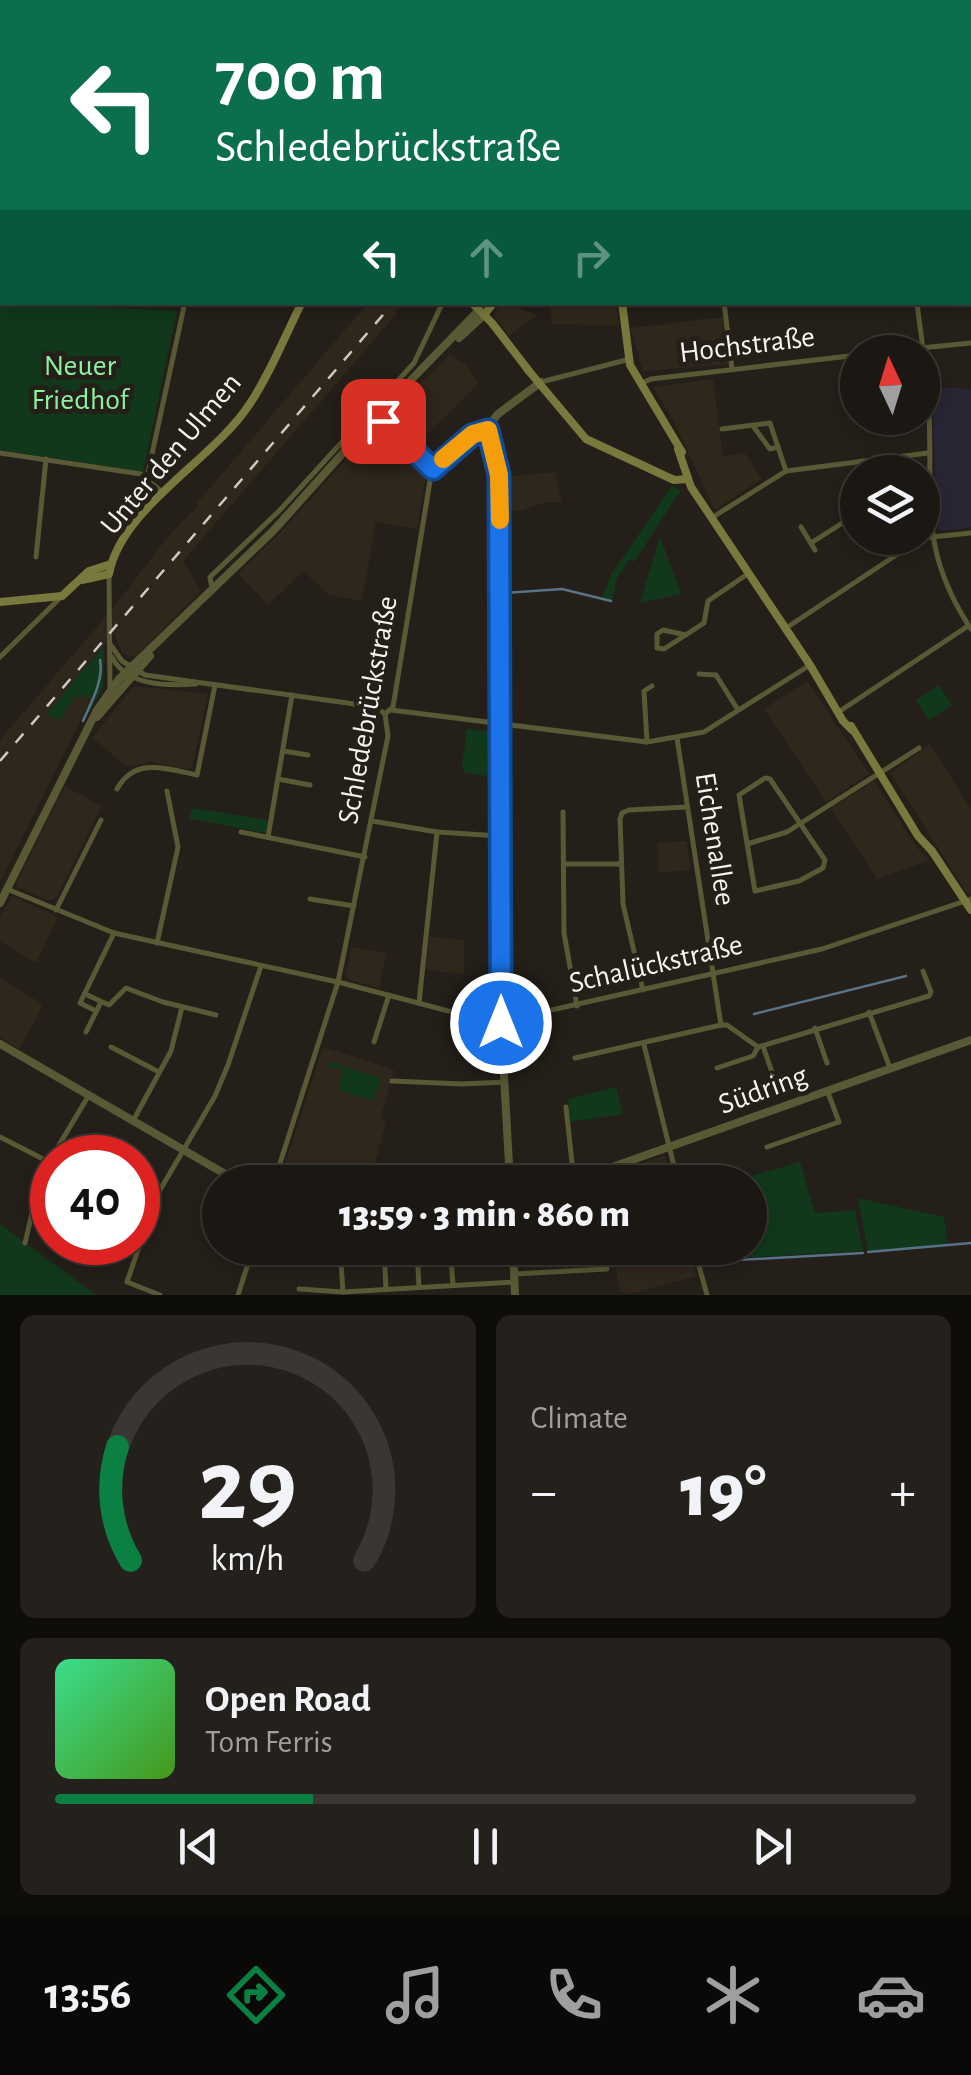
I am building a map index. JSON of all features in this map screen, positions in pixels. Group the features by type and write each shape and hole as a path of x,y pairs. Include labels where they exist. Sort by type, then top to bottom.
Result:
{"main road":[{"name":"Unter den Ulmen","path":"110,569 123,536 250,404 300,305"},
{"path":"473,305 576,431 674,480 690,478"},
{"path":"482,313 486,305"},
{"path":"482,313 491,305"},
{"path":"622,305 631,359 660,410 701,500 971,910"},
{"path":"0,602 62,596 98,566 110,569"}],"street":[{"path":"148,477 185,305"},
{"path":"90,724 131,672 274,530 418,367 442,305"},
{"path":"724,305 732,369"},
{"path":"917,305 921,335"},
{"path":"212,588 210,577 418,367 482,313"},
{"path":"940,346 971,343"},
{"name":"Hochstraße","path":"642,382 840,357"},
{"path":"377,415 433,469 472,435 488,430 498,414 540,383 631,359"},
{"path":"722,430 770,423 786,470"},
{"path":"753,426 770,449 778,446"},
{"path":"488,430 500,484 501,1023 509,1165"},
{"path":"912,455 928,453 929,435"},
{"path":"0,453 148,477 164,494"},
{"path":"36,557 46,459"},
{"path":"712,517 786,470 840,464"},
{"name":"Schledebrückstraße","path":"279,1165 338,982 366,856 433,469"},
{"path":"801,528 813,546 840,526"},
{"path":"940,535 971,533"},
{"path":"786,628 901,555"},
{"path":"840,712 970,628 949,595 935,555"},
{"name":"Unter den Ulmen","path":"109,692 110,569"},
{"path":"686,635 663,630 657,634 655,643 657,648 664,649 686,635 704,622 708,601 749,573"},
{"path":"0,657 62,596"},
{"path":"29,598 42,616"},
{"path":"0,903 109,692 149,657 168,633"},
{"path":"110,644 131,672 388,712 647,742 704,732 810,664"},
{"path":"110,652 114,663 131,672 170,684 212,684"},
{"path":"149,657 149,667 159,677"},
{"path":"699,674 716,675 738,710"},
{"path":"117,789 125,776 141,767 197,776 212,684"},
{"path":"647,742 642,701 644,691 652,686"},
{"path":"268,838 292,696"},
{"name":"Eichenallee","path":"677,738 721,1025"},
{"path":"747,844 800,824 919,748"},
{"path":"283,751 308,755"},
{"path":"770,778 800,824 825,860 822,868 799,881 754,891 740,795 770,778"},
{"path":"278,779 310,785"},
{"path":"157,943 178,847 166,791"},
{"path":"643,990 624,904 622,812 687,807"},
{"path":"562,812 564,933 578,1006"},
{"path":"56,910 101,820"},
{"path":"372,821 437,832 501,836"},
{"path":"241,832 366,856"},
{"path":"419,1002 437,832"},
{"path":"564,864 622,864"},
{"name":"Schalückstraße","path":"7,889 114,933 338,982 501,1023 822,948 968,900"},
{"path":"310,898 354,906"},
{"path":"96,1012 80,1003 114,933"},
{"path":"160,1295 127,1282 156,1197 228,1065 261,966"},
{"path":"717,1068 753,1056 760,1047 815,1028 928,996 923,971"},
{"path":"85,994 111,1004 126,988 182,1008 216,1015"},
{"path":"374,1042 388,995"},
{"path":"86,1032 101,1002"},
{"path":"133,1121 171,1050 182,1008"},
{"path":"869,1012 890,1068"},
{"path":"575,1058 727,1025 760,1047 775,1081"},
{"path":"815,1028 827,1063"},
{"name":"Südring","path":"620,1165 971,1040"},
{"path":"0,1044 209,1165"},
{"path":"644,1044 674,1165"},
{"path":"112,1047 159,1072"},
{"path":"392,1082 505,1082"},
{"path":"767,1147 839,1122 827,1090"},
{"path":"65,1135 89,1095"},
{"path":"566,1108 571,1165"},
{"path":"0,1137 30,1153"},
{"path":"26,1243 30,1225"},
{"path":"238,1295 248,1265"},
{"path":"341,1265 342,1293"},
{"path":"385,1265 386,1289"},
{"path":"418,1265 419,1287"},
{"path":"451,1265 453,1285"},
{"path":"514,1265 515,1295"},
{"path":"699,1265 707,1295"},
{"path":"299,1289 342,1293 608,1269"}],"shaded area":[{"path":"366,305 401,305 183,561 201,591 137,655 129,657 122,653 114,633 47,713 60,720 75,695 91,699 0,882 0,740"},
{"path":"499,305 511,305 537,315 509,336 494,315"},
{"path":"550,305 616,305 619,326 552,324"},
{"path":"723,317 728,364 643,371 630,328"},
{"path":"450,355 465,364 479,383 414,447 386,415"},
{"path":"713,379 723,457 744,452 762,479 715,510 672,418 653,387"},
{"path":"940,387 971,389 971,527 940,530 940,455 934,455 934,435 940,435"},
{"path":"380,422 427,469 417,529 376,522 362,601 330,595 303,571 268,605 238,573 279,534"},
{"path":"555,472 562,502 507,511 506,477"},
{"path":"807,681 869,774 826,802 764,709"},
{"path":"134,686 208,694 192,767 151,762 128,767 92,738"},
{"path":"930,744 971,809 971,894 890,773"},
{"path":"874,781 917,848 930,860 877,879 831,808"},
{"path":"65,786 102,806 57,897 49,901 17,887 16,883"},
{"path":"687,841 690,870 659,873 657,843"},
{"path":"12,896 58,917 36,963 0,941 0,916"},
{"path":"429,937 464,940 464,974 426,970"},
{"path":"352,947 386,953 379,988 350,980 346,975"},
{"path":"0,978 41,1003 42,1008 19,1049 0,1037"},
{"path":"323,1047 394,1070 380,1120 386,1122 375,1165 285,1165"},
{"path":"664,1155 667,1165 640,1165"},
{"path":"615,1265 694,1265 697,1276 629,1294 620,1291"}],"green space":[{"name":"Neuer Friedhof","path":"0,305 177,311 143,472 0,450"},
{"path":"672,486 681,490 634,562 629,560 617,578 612,600 602,598 612,573"},
{"path":"660,536 681,594 640,603"},
{"path":"104,646 103,687 84,721 91,699 82,694 79,698 75,696 60,721 46,714"},
{"path":"939,685 952,705 929,720 916,700"},
{"path":"467,729 494,732 494,777 465,773 462,766"},
{"path":"192,808 267,820 267,833 189,819"},
{"path":"329,1062 381,1078 373,1101 338,1090 344,1071 328,1066"},
{"path":"616,1087 623,1114 570,1122 568,1099"},
{"path":"800,1162 815,1213 855,1210 863,1251 767,1256 767,1171"},
{"path":"858,1198 944,1217 948,1246 868,1251"},
{"path":"0,1224 30,1246 30,1265 55,1265 99,1295 0,1295"}],"waterway":[{"path":"506,593 562,589 611,601"},
{"path":"83,721 98,683 100,660"},
{"path":"754,1014 906,976"},
{"path":"868,1252 971,1243"},
{"path":"767,1258 863,1253"}],"railway":[{"path":"0,761 391,305"}],"slow traffic":[{"path":"443,459 473,434 488,430 499,475 500,520"}],"route":[{"path":"383,421 433,469 472,435 488,430 499,475 501,1023"}]}
